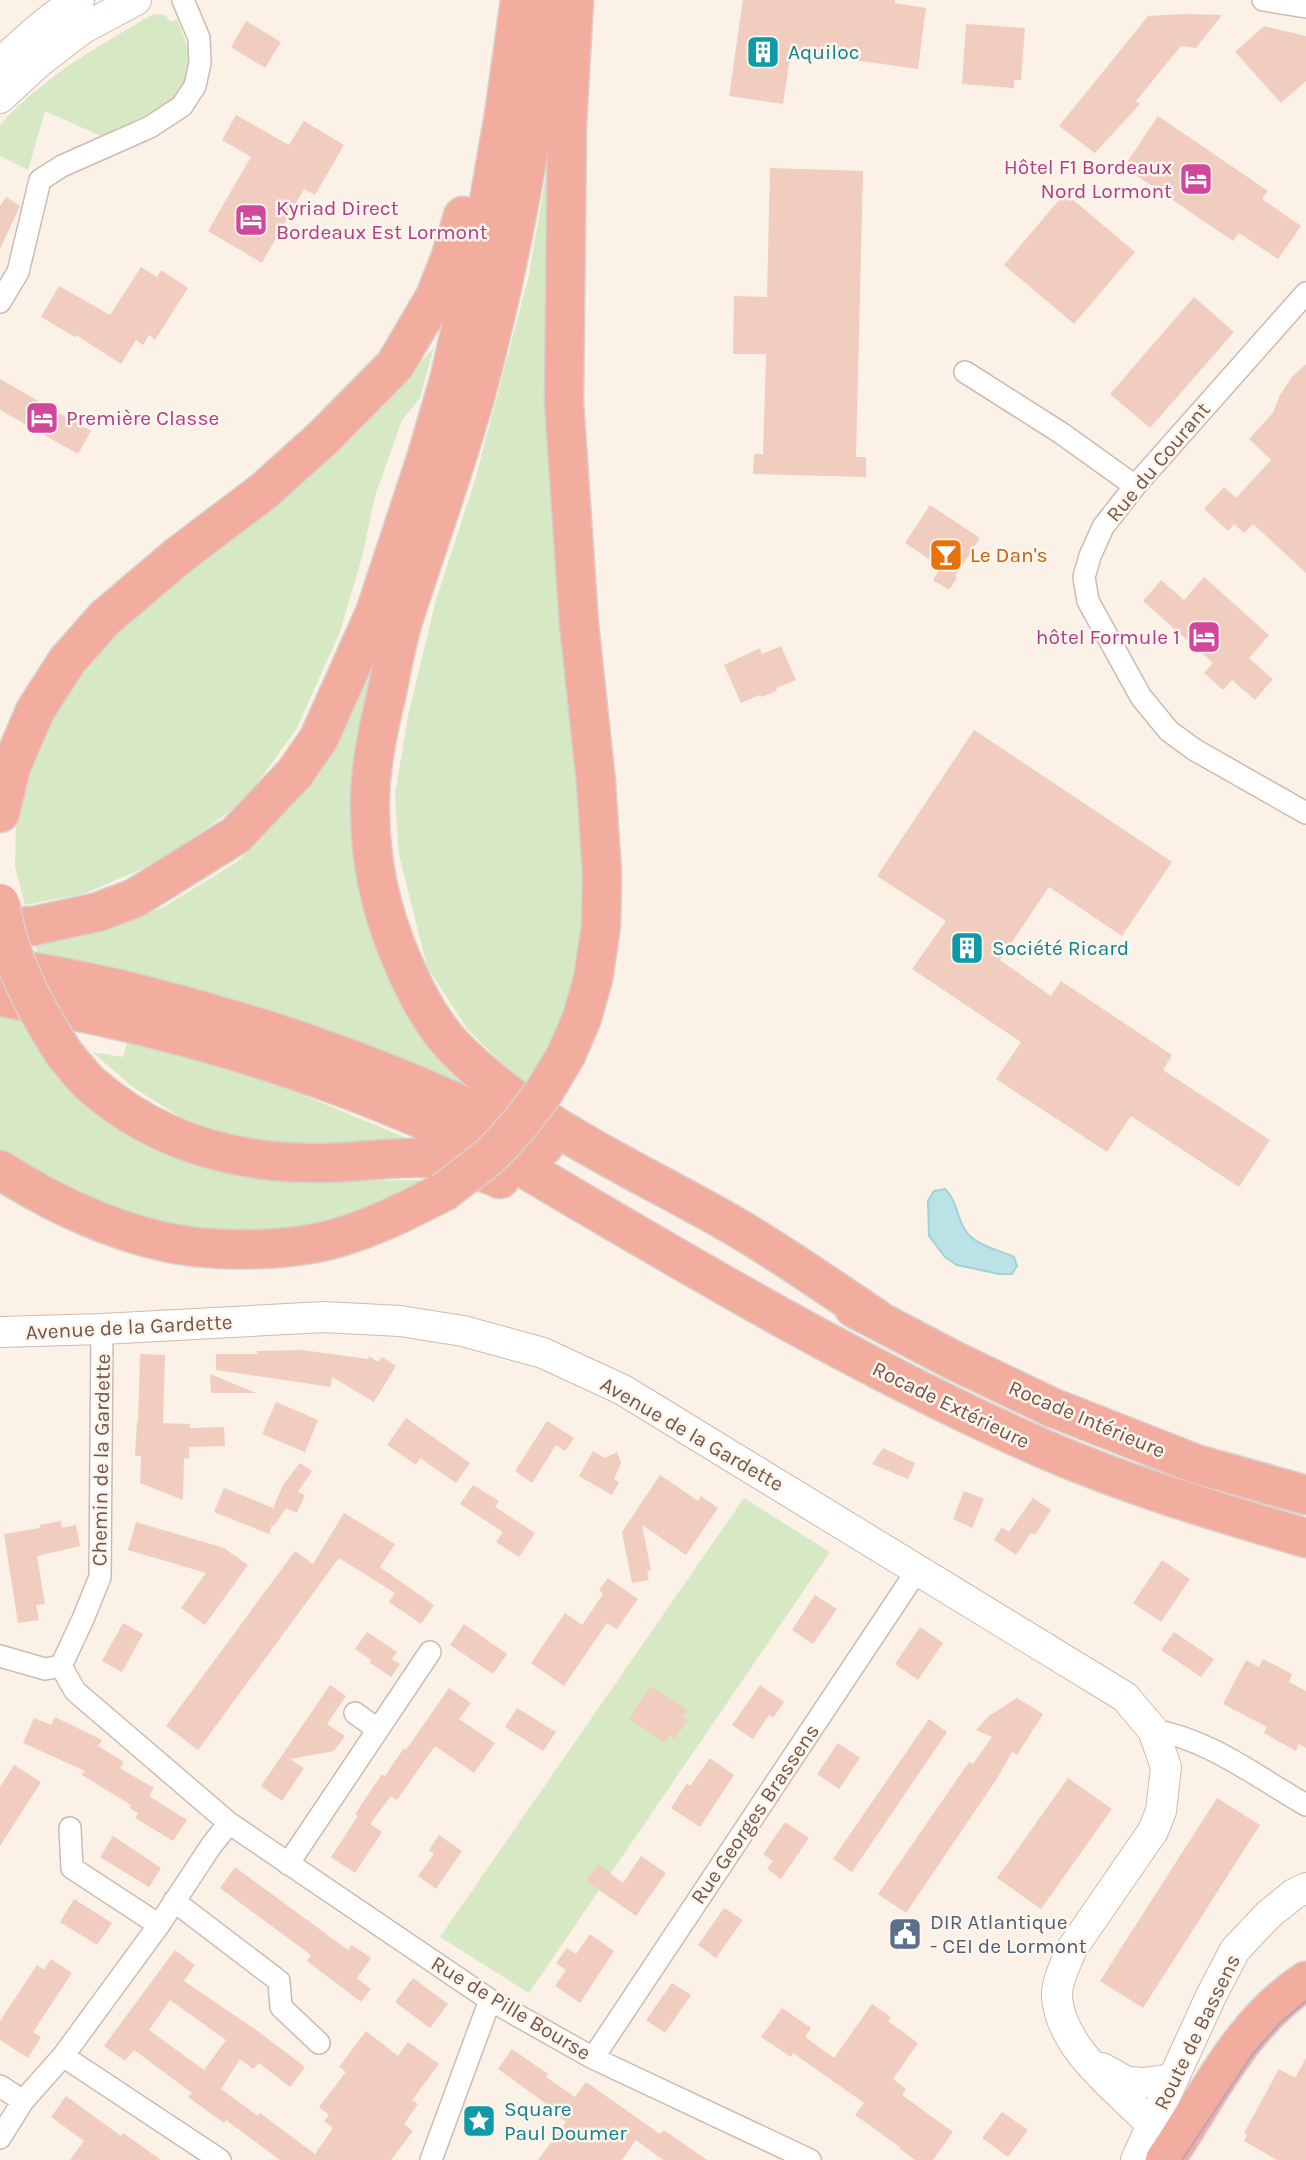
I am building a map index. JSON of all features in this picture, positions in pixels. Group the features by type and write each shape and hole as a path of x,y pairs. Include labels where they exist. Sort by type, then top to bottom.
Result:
{"highway":[{"path":"0,813 11,766 35,711 74,652 105,618 167,565 264,491 341,422 395,365 435,297 452,256 463,216 483,114 499,0"},
{"path":"0,927 33,926 99,912 135,898 236,835 295,773 319,738 375,613 450,377 488,207 520,0"},
{"path":"551,0 518,214 486,351 455,466 402,625 373,761 369,807 371,841 389,931 415,990 451,1044 508,1096 579,1140 739,1229 877,1319"},
{"path":"0,1170 78,1212 121,1230 163,1242 218,1248 274,1249 336,1238 388,1220 445,1191 486,1160 523,1121 544,1092 571,1043 582,1018 593,979 601,926 603,874 579,624 564,402 567,124 574,0"},
{"path":"0,903 25,986 40,1017 65,1055 92,1086 141,1121 183,1140 220,1152 263,1161 321,1163 428,1158 450,1162 482,1171 617,1223"},
{"path":"0,966 151,996 255,1027 431,1091 493,1119 635,1194 726,1246 877,1319"},
{"path":"0,997 64,1007 139,1024 244,1054 349,1089 471,1140 617,1223"},
{"name":"Rocade Extérieure","path":"617,1223 864,1363 1036,1446 1182,1502 1306,1538"},
{"name":"Rocade Intérieure","path":"877,1319 953,1360 1051,1407 1196,1464 1306,1495"},
{"path":"1165,2160 1232,2055 1258,2021 1285,1995 1306,1981"}],"main road":[{"path":"0,63 26,39 79,0"},
{"path":"0,98 39,62 82,29 136,0"},
{"name":"Avenue de la Gardette","path":"0,1332 324,1317 400,1321 463,1331 543,1353 623,1390 1125,1697 1153,1730 1166,1767 1161,1811 1153,1831 1071,1950 1057,1995 1065,2028 1087,2060 1152,2125"},
{"name":"Route de Bassens","path":"1136,2160 1235,1950 1268,1915 1306,1888"},
{"path":"1153,2160 1222,2000 1248,1959 1281,1925 1306,1912"},
{"name":"Avenue de la Gardette","path":"1087,2060 1127,2082 1144,2083 1173,2079"}],"street":[{"path":"0,302 18,272 40,180 62,166 150,127 182,106 195,86 200,63 199,38 183,0"},
{"path":"1263,0 1306,6"},
{"name":"Rue du Courant","path":"1306,293 1135,486 1103,527 1084,578 1088,601 1142,698 1169,731 1195,750 1306,813"},
{"path":"965,372 1061,433 1135,486"},
{"name":"Chemin de la Gardette","path":"61,1666 100,1577 102,1329"},
{"name":"Rue Georges Brassens","path":"593,2058 918,1570"},
{"path":"288,1864 430,1652"},
{"path":"0,1656 45,1669 61,1666"},
{"name":"Rue de Pille Bourse","path":"61,1666 75,1691 229,1824 490,2000 593,2058 810,2160"},
{"path":"355,1713 377,1729"},
{"path":"1153,1730 1174,1733 1199,1742 1306,1805"},
{"path":"0,2138 23,2101 63,2056 229,1824"},
{"path":"70,1828 72,1868 159,1925"},
{"path":"174,1901 279,1981 281,2007 319,2043"},
{"path":"432,2160 490,2000"},
{"path":"63,2056 220,2160"},
{"path":"0,2086 23,2101"},
{"path":"0,2111 23,2101"}],"green space":[{"path":"161,14 171,22 177,19 190,53 189,69 182,92 170,104 101,136 45,111 28,170 0,156 0,125 34,92 91,51 152,15"},
{"path":"552,137 588,901 579,974 557,1033 526,1087 468,1030 427,967 399,855 395,795 408,716 436,600 475,480 529,275"},
{"path":"434,347 420,398 402,420 375,496 362,557 340,632 296,730 244,801 163,860 83,894 25,905 15,867 16,818 40,741 73,687 131,614 205,559 353,438"},
{"path":"382,642 380,947 402,1005 463,1084 359,1042 214,995 40,957 35,946 162,908 237,862 293,803 341,734"},
{"path":"0,1016 22,1018 224,1171 280,1181 427,1180 360,1215 300,1230 219,1230 143,1224 0,1154"},
{"path":"127,1043 284,1087 428,1147 310,1150 230,1137 182,1118 134,1088 92,1052 123,1057"},
{"path":"744,1498 830,1552 529,1993 440,1937"}],"water":[{"path":"945,1189 962,1225 974,1240 1014,1257 1017,1266 1012,1274 957,1265 945,1257 929,1236 928,1201 934,1191"}],"building":[{"path":"743,0 895,0 895,3 926,8 918,69 791,51 783,104 729,96"},
{"path":"1222,15 1196,48 1181,46 1136,101 1140,104 1095,153 1059,126 1148,16"},
{"path":"246,21 281,42 265,68 231,47"},
{"path":"966,24 1025,28 1021,80 1014,80 1014,88 962,84"},
{"path":"1264,26 1306,36 1306,81 1281,103 1235,52"},
{"path":"236,115 289,145 304,121 344,145 315,195 304,189 262,263 208,231 251,157 222,140"},
{"name":"Hôtel F1 Bordeaux Nord Lormont","path":"1158,116 1268,191 1262,199 1301,226 1278,259 1239,233 1233,241 1124,167"},
{"path":"770,168 863,171 856,457 866,457 866,477 753,474 754,454 763,454 766,354 733,354 734,296 767,297"},
{"path":"1065,193 1135,252 1074,324 1004,265"},
{"path":"6,197 20,206 0,249 0,206"},
{"path":"141,267 157,277 161,270 188,288 155,340 149,335 143,345 136,340 121,364 76,335 75,337 41,317 59,286 110,315"},
{"path":"1194,297 1234,332 1150,428 1110,394"},
{"path":"1306,364 1306,573 1253,524 1244,533 1234,524 1228,531 1204,509 1224,487 1236,498 1271,460 1249,439 1273,413 1280,395 1292,377"},
{"name":"Première Classe","path":"0,379 91,431 78,454 0,410"},
{"name":"Le Dan's","path":"930,505 980,538 949,590 933,580 941,567 905,543"},
{"name":"hôtel Formule 1","path":"1204,577 1269,635 1249,658 1273,679 1255,700 1232,680 1223,690 1204,673 1213,663 1143,601 1161,580 1184,600"},
{"path":"781,646 796,680 776,688 777,691 741,703 724,665 760,648 762,654"},
{"name":"Société Ricard","path":"974,730 1172,862 1122,936 1049,887 1000,960 1051,996 1061,981 1172,1055 1163,1070 1270,1140 1239,1187 1131,1116 1107,1152 996,1079 1021,1042 912,969 946,921 877,876"},
{"path":"302,1350 368,1359 369,1356 378,1362 382,1357 396,1366 374,1402 332,1377 331,1387 216,1370 216,1354"},
{"path":"140,1354 165,1355 163,1423 190,1424 190,1428 224,1427 225,1446 189,1447 189,1459 184,1458 183,1500 140,1483 141,1456 135,1456"},
{"path":"210,1374 256,1393 211,1393"},
{"path":"276,1402 318,1420 305,1452 262,1434"},
{"path":"406,1418 470,1463 456,1483 420,1458 416,1465 387,1445"},
{"path":"547,1421 574,1438 565,1451 556,1445 532,1483 515,1471"},
{"path":"883,1448 915,1463 908,1479 872,1464"},
{"path":"593,1451 605,1458 617,1452 621,1463 614,1479 619,1482 612,1495 579,1476"},
{"path":"300,1463 312,1471 298,1492 305,1495 297,1513 286,1508 274,1526 272,1525 269,1534 214,1512 224,1488 273,1508 283,1485"},
{"path":"660,1475 698,1501 701,1496 718,1508 686,1555 642,1525 651,1570 647,1572 649,1580 632,1583 622,1532"},
{"path":"473,1485 499,1501 495,1507 535,1533 519,1557 496,1542 503,1532 460,1504"},
{"path":"964,1491 984,1499 972,1528 953,1519"},
{"path":"1033,1498 1051,1510 1035,1535 1031,1533 1016,1555 994,1540 1002,1527 1009,1532"},
{"path":"344,1513 395,1544 380,1567 434,1605 421,1624 389,1602 395,1593 339,1558 198,1750 166,1726 295,1551 313,1564"},
{"path":"61,1521 62,1528 76,1525 80,1546 37,1556 45,1604 36,1605 39,1620 18,1623 4,1534 40,1528 40,1525"},
{"path":"136,1522 224,1548 248,1565 205,1625 181,1608 206,1573 128,1550"},
{"path":"1162,1560 1190,1579 1161,1622 1133,1603"},
{"path":"608,1578 638,1599 617,1629 607,1623 564,1686 531,1663 565,1613 582,1625 603,1594 599,1590"},
{"path":"815,1595 837,1609 813,1644 792,1630"},
{"path":"123,1623 143,1634 122,1672 102,1661"},
{"path":"464,1624 507,1654 493,1674 450,1645"},
{"path":"920,1627 943,1643 918,1680 895,1664"},
{"path":"367,1632 397,1652 392,1659 400,1664 391,1677 355,1649"},
{"path":"1174,1632 1214,1659 1201,1677 1161,1650"},
{"path":"1263,1659 1292,1674 1289,1682 1306,1691 1306,1748 1299,1744 1296,1751 1264,1733 1267,1727 1223,1704 1246,1660 1259,1667"},
{"path":"330,1685 346,1696 327,1724 345,1736 334,1751 290,1759 304,1768 282,1801 261,1786"},
{"path":"760,1685 784,1702 773,1718 769,1715 753,1739 732,1725"},
{"path":"651,1686 687,1710 683,1716 688,1720 675,1739 670,1735 665,1743 629,1719"},
{"path":"449,1688 471,1703 459,1719 495,1743 474,1773 435,1746 397,1800 391,1796 370,1824 382,1832 355,1873 331,1857 382,1774 385,1776 404,1748 406,1750"},
{"path":"1017,1698 1043,1714 1017,1755 1012,1752 906,1913 878,1894 969,1762 973,1764 992,1737 976,1730 989,1716"},
{"path":"517,1708 556,1732 543,1751 505,1727"},
{"path":"55,1717 102,1740 98,1746 124,1762 120,1768 154,1788 149,1796 187,1820 173,1841 135,1818 138,1813 130,1808 131,1805 82,1775 85,1771 23,1743 34,1718 51,1725"},
{"path":"929,1719 947,1732 852,1872 833,1859"},
{"path":"838,1743 860,1758 839,1789 817,1774"},
{"path":"710,1758 734,1775 700,1827 671,1808 687,1783 690,1786"},
{"path":"14,1765 41,1782 0,1846 0,1787"},
{"path":"1068,1778 1112,1809 1041,1909 997,1878"},
{"path":"1217,1798 1260,1825 1143,2008 1100,1981"},
{"path":"785,1822 809,1838 781,1879 767,1869 773,1861 763,1854"},
{"path":"439,1835 462,1851 436,1889 418,1876 434,1854 429,1850"},
{"path":"113,1836 161,1868 149,1887 100,1857"},
{"path":"641,1856 666,1873 636,1916 586,1881 598,1864 623,1883"},
{"path":"235,1867 348,1950 352,1945 371,1958 357,1978 371,1989 361,2002 307,1961 311,1955 220,1888"},
{"path":"74,1899 112,1923 97,1945 60,1922"},
{"path":"724,1908 743,1920 716,1958 698,1945"},
{"path":"590,1934 614,1951 580,2003 555,1986 566,1970 556,1963 567,1948 576,1954"},
{"path":"175,1950 195,1965 184,1981 305,2067 290,2087 259,2063 253,2069 240,2059 221,2089 258,2116 260,2113 315,2154 333,2128 324,2121 329,2115 319,2107 346,2072 339,2067 366,2031 398,2056 408,2042 439,2064 412,2100 418,2104 404,2124 413,2131 391,2160 280,2160 226,2120 224,2123 188,2097 192,2093 134,2050 125,2061 104,2046","holes":["170,2000 226,2040 204,2070 149,2030"]},
{"path":"51,1959 72,1973 33,2032 41,2037 28,2058 0,2040 0,2021 37,1965 44,1970"},
{"path":"413,1978 448,2004 430,2028 395,2002"},
{"path":"672,1983 691,1995 665,2033 646,2020"},
{"path":"872,2004 891,2017 888,2021 918,2043 893,2079 906,2089 902,2095 953,2132 933,2160 915,2160 855,2115 864,2103 793,2053 791,2057 761,2037 782,2008 811,2028 805,2037 834,2058"},
{"path":"512,2049 575,2097 586,2082 660,2134 664,2130 707,2160 663,2160 636,2140 622,2160 538,2160 566,2122 560,2118 562,2115 498,2069"},
{"path":"1306,2058 1306,2160 1277,2160 1244,2141 1247,2135 1244,2133 1279,2069 1295,2078"},
{"path":"66,2096 121,2136 123,2133 161,2160 70,2160 84,2141 51,2117"},
{"path":"1002,2112 1028,2130 1008,2157 982,2138"}],"tram line":[{"path":"1182,2160 1252,2055 1279,2024 1306,2001"}],"place":[{"name":"Aquiloc","path":"763,52"},
{"name":"Hôtel F1 Bordeaux Nord Lormont","path":"1196,179"},
{"name":"Kyriad Direct Bordeaux Est Lormont","path":"251,220"},
{"name":"Première Classe","path":"42,418"},
{"name":"Le Dan's","path":"946,555"},
{"name":"hôtel Formule 1","path":"1204,637"},
{"name":"Société Ricard","path":"967,948"},
{"name":"DIR Atlantique - CEI de Lormont","path":"905,1934"},
{"name":"Square Paul Doumer","path":"479,2121"}]}
